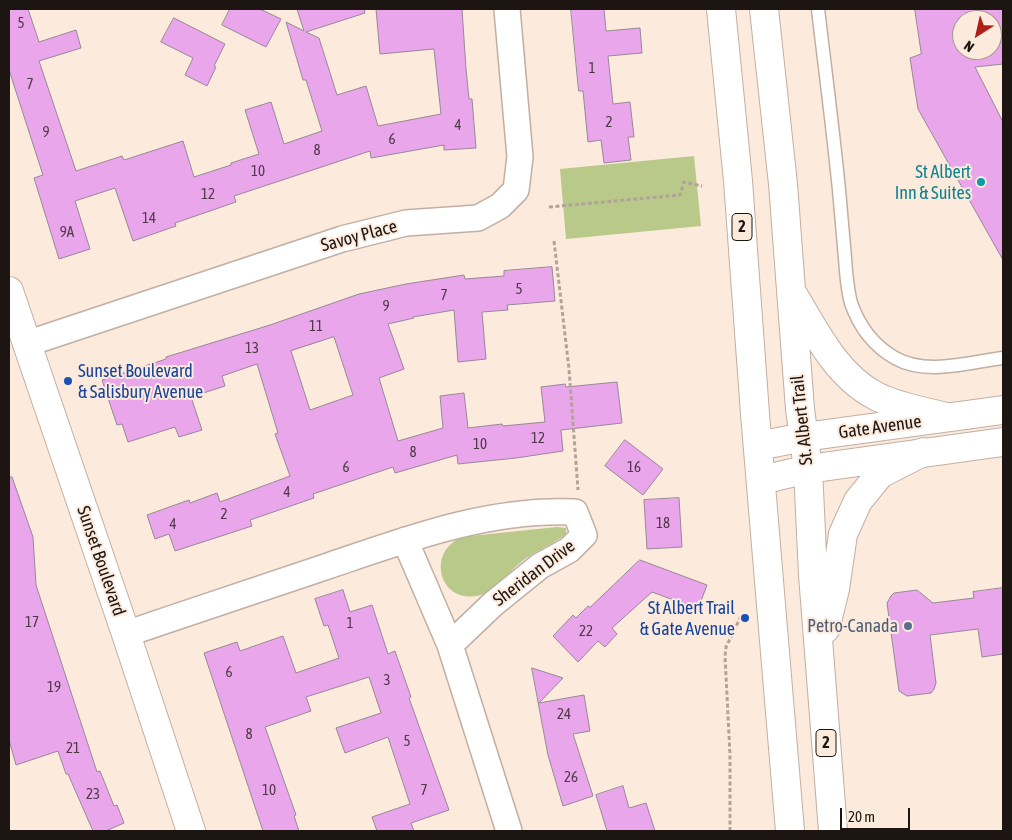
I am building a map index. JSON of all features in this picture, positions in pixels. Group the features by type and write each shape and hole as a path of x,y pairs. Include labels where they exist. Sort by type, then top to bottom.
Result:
{"main road":[{"name":"2","path":"721,9 738,180 790,831"},
{"name":"St. Albert Trail","path":"764,9 783,184 800,409 808,469 813,575 833,831"},
{"name":"Sunset Boulevard","path":"9,291 17,347 126,634 191,831"},
{"path":"791,291 826,348 842,370 858,384 875,396 890,402 946,417"},
{"name":"Gate Avenue","path":"758,446 804,437 1003,410"},
{"name":"Gate Avenue","path":"762,480 808,469 1003,442"},
{"path":"820,655 835,590 843,534 858,501 880,474 923,452"}],"street":[{"name":"Savoy Place","path":"17,347 342,239 406,223 478,218 500,206 516,190 520,158 507,9"},
{"name":"Sheridan Drive","path":"126,634 457,524 548,510 575,512 584,535 569,550 540,566 493,604 450,645"},
{"path":"405,540 450,645 509,831"}],"lane":[{"path":"818,9 838,178 847,284 851,302 859,322 871,338 884,350 896,358 910,363 929,367 1003,358"}],"path":[{"path":"549,207 680,196 684,182 702,186"},
{"path":"554,241 568,369 579,500"},
{"path":"730,831 730,756 725,656 726,647 742,614"}],"green space":[{"path":"694,156 701,226 566,239 560,169"},
{"path":"557,527 566,528 566,534 521,562 489,591 476,596 464,596 454,592 446,584 442,575 441,565 444,554 450,545 461,537"}],"building":[{"path":"9,9 28,9 39,42 76,30 81,48 39,61 76,171 122,156 124,160 183,141 194,177 231,165 231,163 259,154 245,110 271,102 284,144 322,131 306,80 303,80 286,22 304,31 297,9 364,9 365,13 306,32 319,38 337,95 366,86 378,126 441,114 434,49 380,54 376,9 462,9 469,99 472,99 476,148 444,150 444,145 371,158 370,151 234,196 236,202 175,223 176,226 133,241 115,188 75,201 90,249 59,259 34,178 43,175 9,70"},
{"path":"230,9 260,9 281,19 266,47 222,25"},
{"path":"571,9 604,9 606,31 640,28 642,53 608,56 613,104 630,102 634,137 628,137 631,160 604,163 601,140 588,142 583,91 579,91"},
{"name":"St Albert Inn & Suites","path":"915,9 1003,9 1003,64 975,67 1003,122 1003,260 918,109 910,58 921,54"},
{"path":"174,18 225,44 207,86 185,75 193,58 161,42"},
{"path":"552,267 555,301 507,305 508,310 482,312 486,359 458,362 454,310 413,317 388,324 404,369 379,378 398,441 443,428 440,396 464,393 468,428 545,422 541,387 565,384 566,387 617,382 622,423 561,430 563,451 458,464 457,455 395,473 393,467 313,494 314,498 250,520 252,526 175,551 169,534 155,539 147,515 189,500 190,503 217,493 220,502 290,476 275,434 278,433 257,364 222,376 225,386 191,397 202,430 179,437 175,427 128,442 122,424 117,425 102,380 166,359 166,357 270,325 359,294 464,275 465,279 504,276 504,271","holes":["334,337 353,395 310,410 291,351"]},
{"path":"625,440 663,469 643,495 605,466"},
{"path":"9,477 12,477 33,537 36,585 97,772 100,771 114,806 117,805 124,823 106,831 93,831 68,774 66,774 58,751 16,765 9,740"},
{"path":"679,498 682,547 647,549 644,500"},
{"path":"640,560 707,585 698,609 652,592 612,628 617,634 605,647 598,641 578,662 553,636 573,615 576,618 588,606 590,607"},
{"path":"1003,588 1003,654 982,657 978,629 930,635 936,683 934,689 931,693 907,696 899,691 887,603 894,593 917,590 933,603 974,598 973,592"},
{"path":"343,590 350,612 372,605 388,654 395,651 411,697 409,698 449,810 411,823 414,831 377,831 372,817 410,804 388,737 345,753 336,728 381,713 369,677 306,697 311,711 265,727 296,815 294,816 299,831 263,831 204,653 237,642 240,651 283,636 296,673 339,658 328,625 324,626 315,599"},
{"path":"532,668 563,678 539,703 584,695 590,731 573,734 593,796 563,806 548,755"},
{"path":"623,786 629,808 646,803 655,831 607,831 596,795"}],"place":[{"name":"St Albert Inn & Suites","path":"981,182"},
{"name":"Sunset Boulevard & Salisbury Avenue","path":"68,381"},
{"name":"St Albert Trail & Gate Avenue","path":"745,618"},
{"name":"Petro-Canada","path":"908,626"}]}
